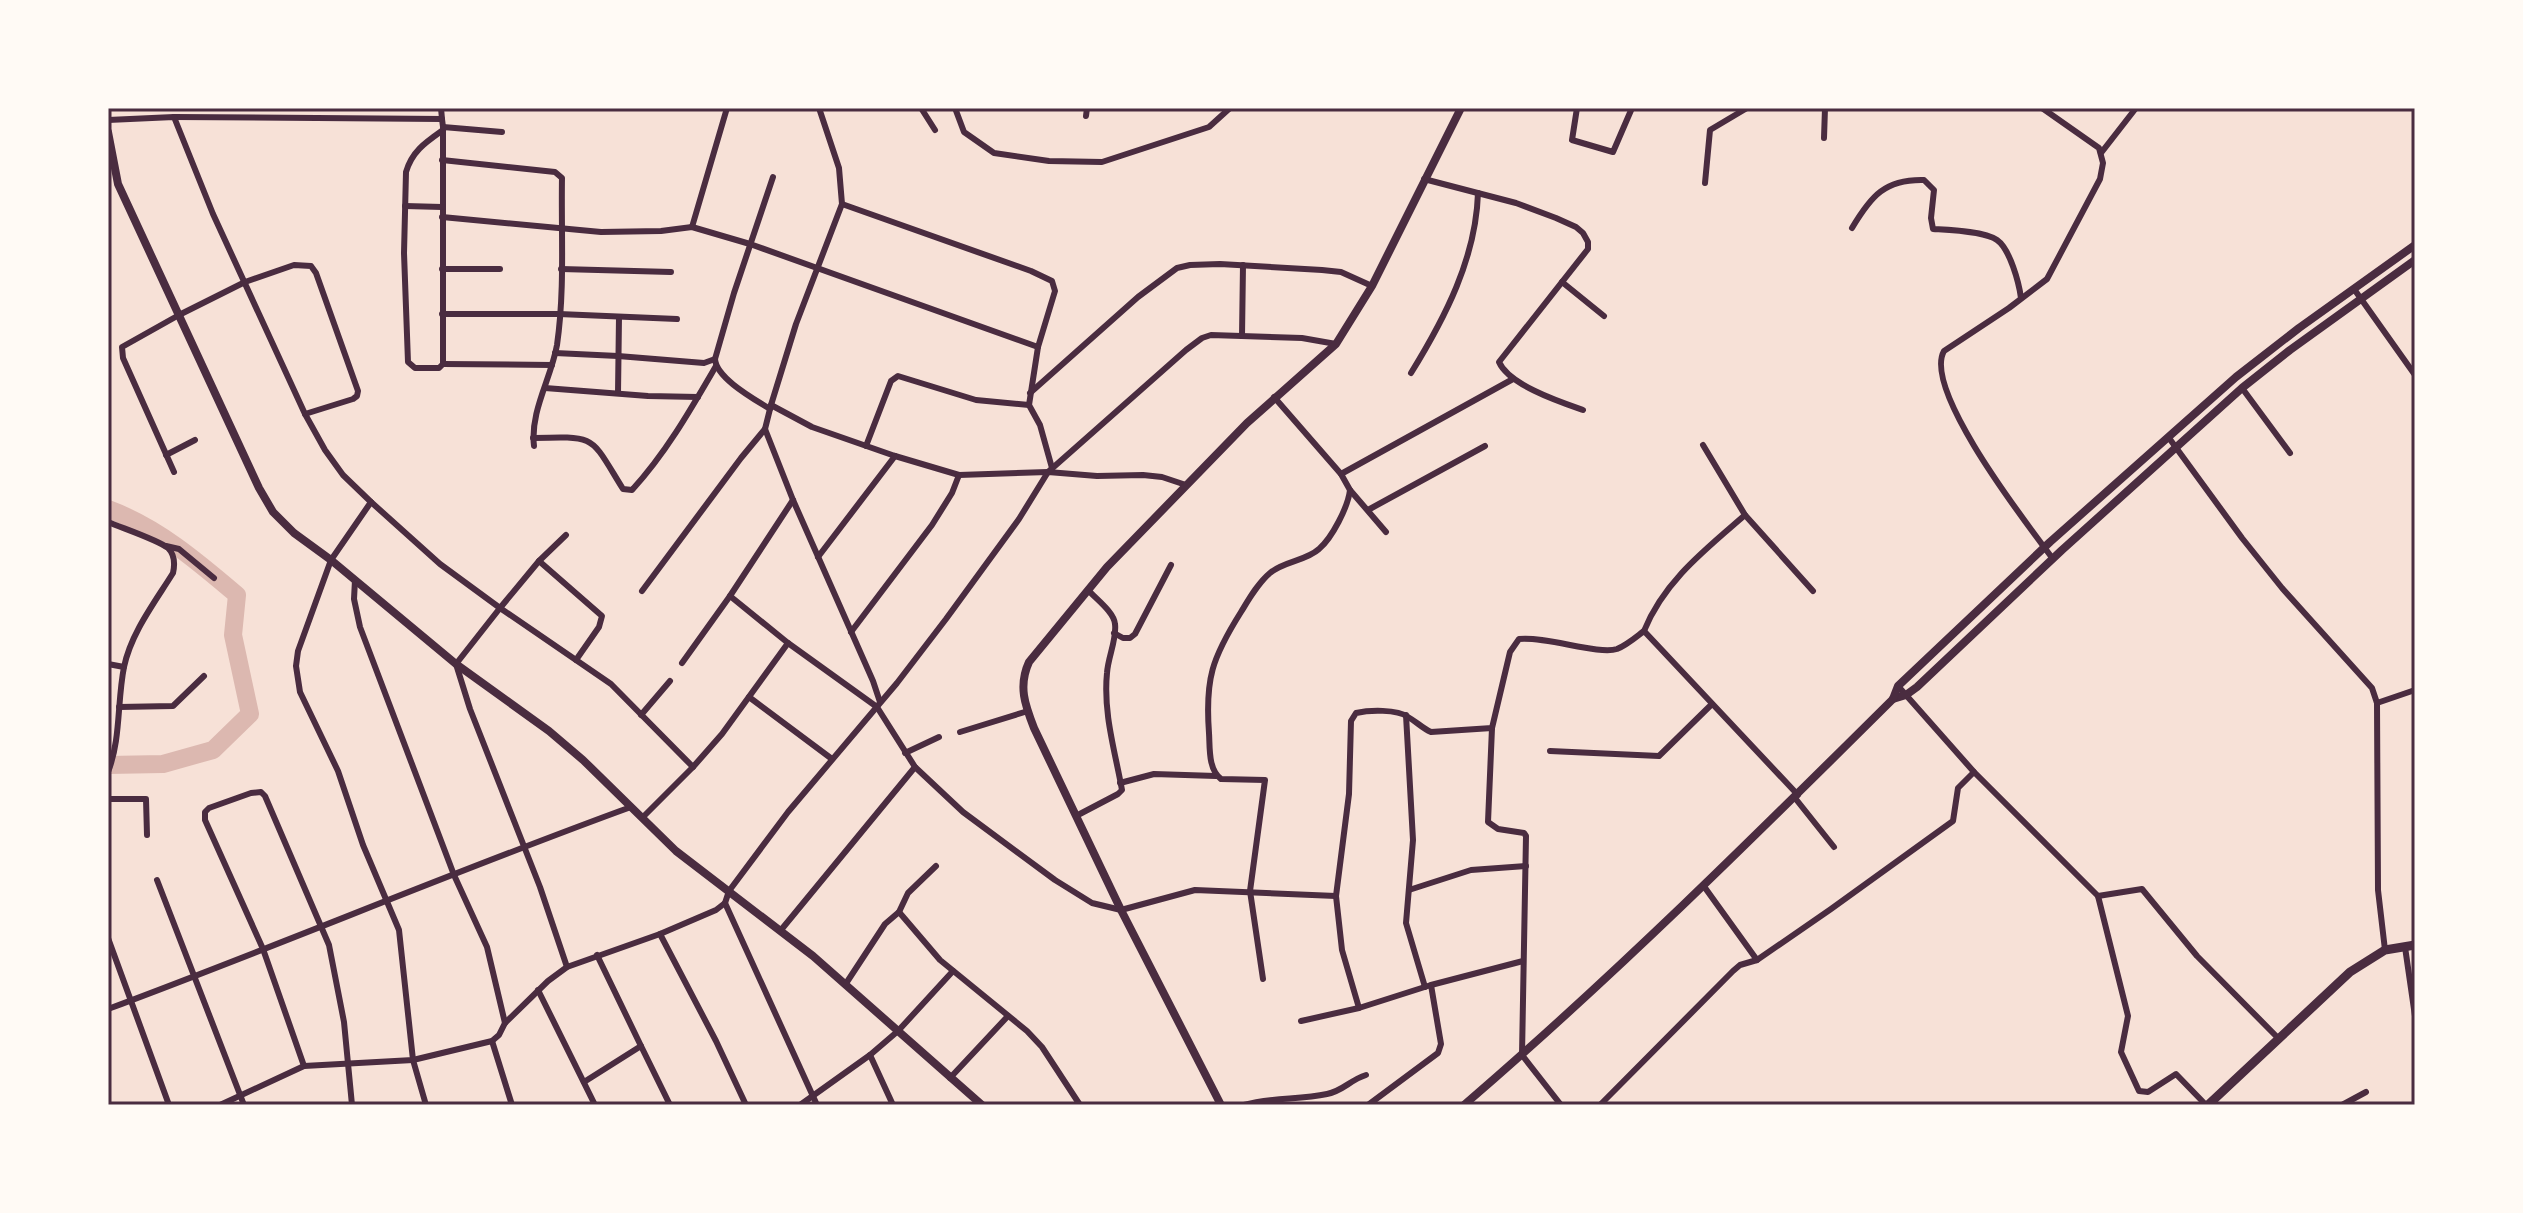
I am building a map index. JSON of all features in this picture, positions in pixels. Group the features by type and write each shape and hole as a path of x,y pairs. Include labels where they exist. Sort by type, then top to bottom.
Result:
{"main road":[{"path":"2212,1104 2350,972 2385,950 2410,946"}],"street":[{"path":"441,108 443,364"},
{"path":"692,227 727,108"},
{"path":"642,591 765,429 796,324 842,204 839,168 819,108"},
{"path":"921,108 935,130"},
{"path":"955,108 964,132 994,153 1049,161 1102,162 1209,127 1230,108"},
{"path":"1086,116 1087,108"},
{"path":"1221,1105 1076,816 1028,711 1022,684 1029,662 1107,567 1274,397 1336,344 1372,286 1461,108"},
{"path":"1577,108 1572,140 1613,152 1632,108"},
{"path":"1705,183 1710,130 1747,108"},
{"path":"1824,138 1825,108"},
{"path":"2042,108 2097,147 2103,163 2100,179 2050,275 1944,351 1940,362 1947,395 1960,422 1991,473 2053,559"},
{"path":"2101,153 2136,108"},
{"path":"108,120 174,117 442,119"},
{"path":"174,117 184,146 305,414 334,462 371,502 440,564 611,684 693,767"},
{"path":"502,132 443,128 410,159 406,172 405,206 408,362 415,368 439,368 443,364 552,365"},
{"path":"108,132 113,184 179,315 266,501 294,533 456,664 549,731 676,851 781,930 982,1105"},
{"path":"442,160 560,174 559,314 555,353 537,410 534,442 569,437 585,440 597,446 623,489 632,490 698,397 715,362 773,177"},
{"path":"1424,179 1556,218 1583,233 1588,249 1500,361 1501,367 1513,379 1583,410"},
{"path":"1852,228 1866,205 1881,190 1896,182 1924,180 1934,190 1933,229 1998,240 2015,275 2021,298"},
{"path":"1411,373 1443,314 1470,254 1478,193"},
{"path":"842,204 1052,281 1055,291 1038,347 1029,405 1040,425 1050,470"},
{"path":"405,206 442,207"},
{"path":"442,217 627,233 692,227 750,244 1038,347"},
{"path":"1464,1105 1522,1055 1796,796 1893,699 1898,686 2044,548 2236,377 2302,325 2415,245"},
{"path":"1893,699 1906,695 2242,388 2415,260"},
{"path":"1030,393 1138,297 1177,268 1205,264 1341,272 1372,286"},
{"path":"174,472 121,352 125,343 245,282 294,265 311,266 316,273 358,393 353,399 305,414"},
{"path":"1242,336 1243,265"},
{"path":"442,269 500,269"},
{"path":"561,269 671,272"},
{"path":"1562,282 1604,316"},
{"path":"2354,289 2415,375"},
{"path":"442,314 559,314 677,319"},
{"path":"618,393 619,317"},
{"path":"2302,325 2309,336"},
{"path":"220,1105 304,1066 413,1060 492,1041 505,1023 538,990 567,967 660,934 716,910 725,903 729,891 788,812 963,597 1050,470 1207,336 1302,338 1336,344"},
{"path":"555,353 715,362"},
{"path":"715,362 741,390 812,427 959,475 1050,470 1097,476 1162,477 1186,485"},
{"path":"866,446 891,381 898,376 976,400 1029,405"},
{"path":"1341,474 1513,379"},
{"path":"545,388 698,397"},
{"path":"2242,388 2290,453"},
{"path":"1274,397 1341,474 1350,490 1386,532"},
{"path":"765,429 873,681 878,705 915,767 931,785 980,826 1092,903 1121,910 1186,891 1336,896"},
{"path":"2169,438 2282,588 2368,683 2377,703 2378,890 2385,950"},
{"path":"166,455 195,440"},
{"path":"1703,445 1745,515 1813,591"},
{"path":"1368,510 1485,446"},
{"path":"818,557 895,456"},
{"path":"851,632 932,525 959,475"},
{"path":"1216,776 1208,712 1209,677 1221,644 1266,577 1277,568 1319,550 1347,507 1350,490"},
{"path":"682,663 793,500"},
{"path":"371,502 331,560 298,651 297,677 300,692 338,771 363,845 401,939 413,1060 426,1105"},
{"path":"1561,1105 1522,1055 1527,842 1524,833 1498,829 1488,822 1492,728 1510,652 1519,639 1608,650 1622,646 1644,631 1652,611 1690,562 1745,515"},
{"path":"108,522 179,549 214,578"},
{"path":"456,664 539,561 566,535"},
{"path":"108,772 115,756 112,732 124,667 146,617 173,573 173,557 166,546"},
{"path":"539,561 602,616 599,627 576,660"},
{"path":"1114,633 1130,638 1135,634 1171,565"},
{"path":"355,580 354,599 360,627 454,875 487,947 505,1023"},
{"path":"1076,816 1120,793 1106,699 1115,624 1112,616 1088,590"},
{"path":"730,596 788,643 878,705"},
{"path":"1644,631 1796,796 1834,847"},
{"path":"642,818 722,734 788,643"},
{"path":"108,664 124,667"},
{"path":"456,664 567,967"},
{"path":"119,707 173,706 204,676"},
{"path":"641,715 670,681"},
{"path":"1898,686 1974,772 2098,896 2128,1016 2121,1052 2139,1091 2148,1092 2176,1074 2212,1104"},
{"path":"2377,703 2415,690"},
{"path":"749,697 832,759"},
{"path":"1550,751 1659,756 1712,704"},
{"path":"960,732 1028,711"},
{"path":"1359,1008 1342,950 1336,896 1349,794 1352,718 1358,711 1406,715 1431,732 1492,728"},
{"path":"1368,1105 1438,1053 1441,1044 1428,986 1407,931 1413,840 1406,715"},
{"path":"905,753 939,737"},
{"path":"781,930 915,767"},
{"path":"1600,1105 1740,965 1757,960 1953,821 1958,788 1974,772"},
{"path":"1120,783 1154,774 1265,780 1250,891 1263,979"},
{"path":"304,1066 263,949 205,820 205,812 251,793 263,793 323,927 340,993 352,1105"},
{"path":"108,799 146,799 147,835"},
{"path":"108,1009 631,807"},
{"path":"845,985 885,924 899,912 908,893 936,866"},
{"path":"1408,890 1471,870 1526,866"},
{"path":"157,880 244,1105"},
{"path":"1703,885 1757,960"},
{"path":"2098,896 2142,889 2197,956 2279,1039"},
{"path":"725,903 817,1105"},
{"path":"899,912 924,943 953,971 1042,1047 1080,1105"},
{"path":"660,934 746,1105"},
{"path":"108,938 169,1105"},
{"path":"2410,946 2415,1016"},
{"path":"597,955 670,1105"},
{"path":"1301,1021 1359,1008 1523,961"},
{"path":"800,1105 898,1031 953,971"},
{"path":"538,990 595,1105"},
{"path":"950,1078 1008,1016"},
{"path":"492,1041 512,1105"},
{"path":"584,1082 641,1046"},
{"path":"870,1055 893,1105"},
{"path":"1244,1105 1263,1100 1328,1094 1366,1075"},
{"path":"2342,1105 2366,1092"}],"waterway":[{"path":"108,509 160,535 237,595 233,635 250,714 213,750 163,764 108,765"}]}
